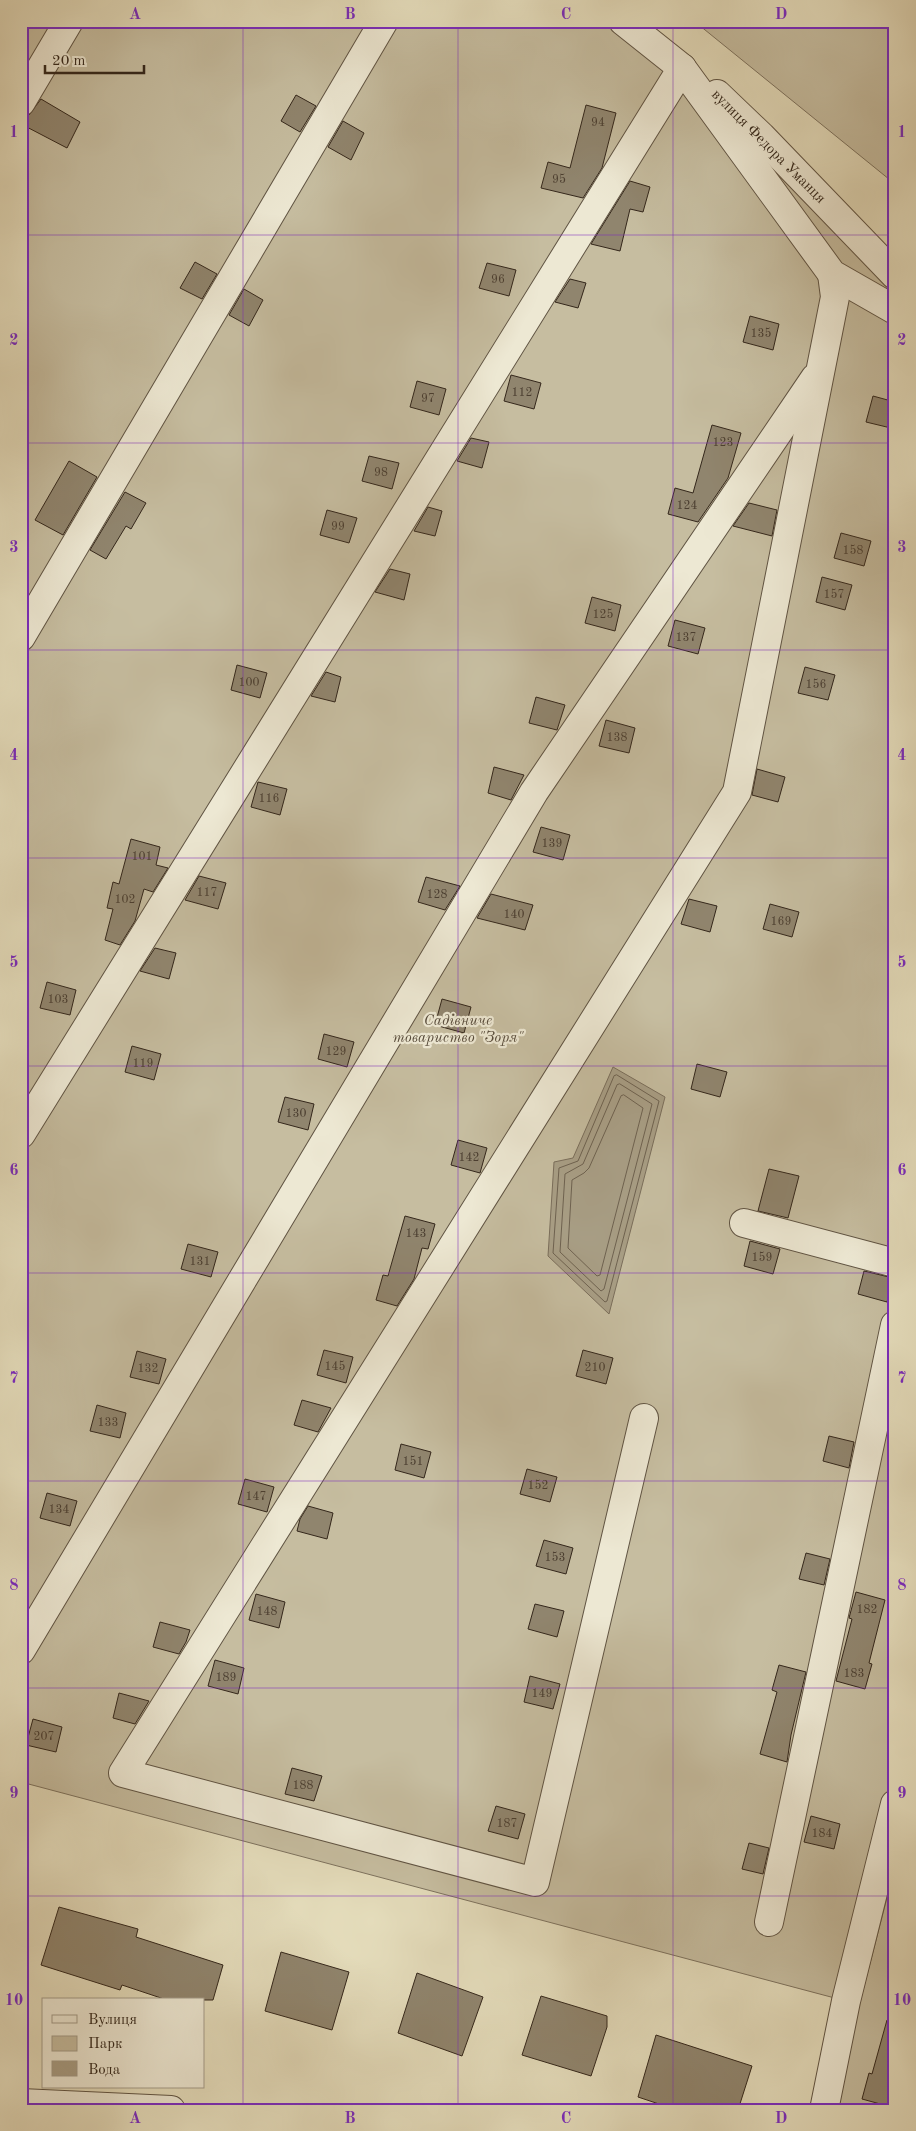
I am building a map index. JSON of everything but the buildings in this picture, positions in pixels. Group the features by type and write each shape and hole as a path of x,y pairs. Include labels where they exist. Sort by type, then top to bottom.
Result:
{"street":[{"path":"21,102 69,21"},
{"path":"21,637 384,21"},
{"path":"624,21 682,68 832,274 895,310"},
{"name":"вулиця Федора Уманця","path":"639,21 761,136 895,275"},
{"path":"21,1134 682,68"},
{"path":"644,1418 535,1882 123,1773 737,792 835,297 832,274"},
{"path":"21,1650 534,792 821,368"},
{"path":"744,1223 895,1263"},
{"path":"769,1922 895,1325"},
{"path":"824,2110 846,2002 895,1804"},
{"path":"21,2103 171,2110"}],"green space":[{"name":"Садівниче товариство \"Зоря\"","path":"21,21 629,21 895,275 895,1790 846,2001 21,1782"},
{"path":"694,21 895,21 895,184"},
{"path":"895,1867 895,2110 832,2110"}],"water":[{"path":"613,1067 665,1097 609,1314 548,1256 554,1162 573,1158"}]}
